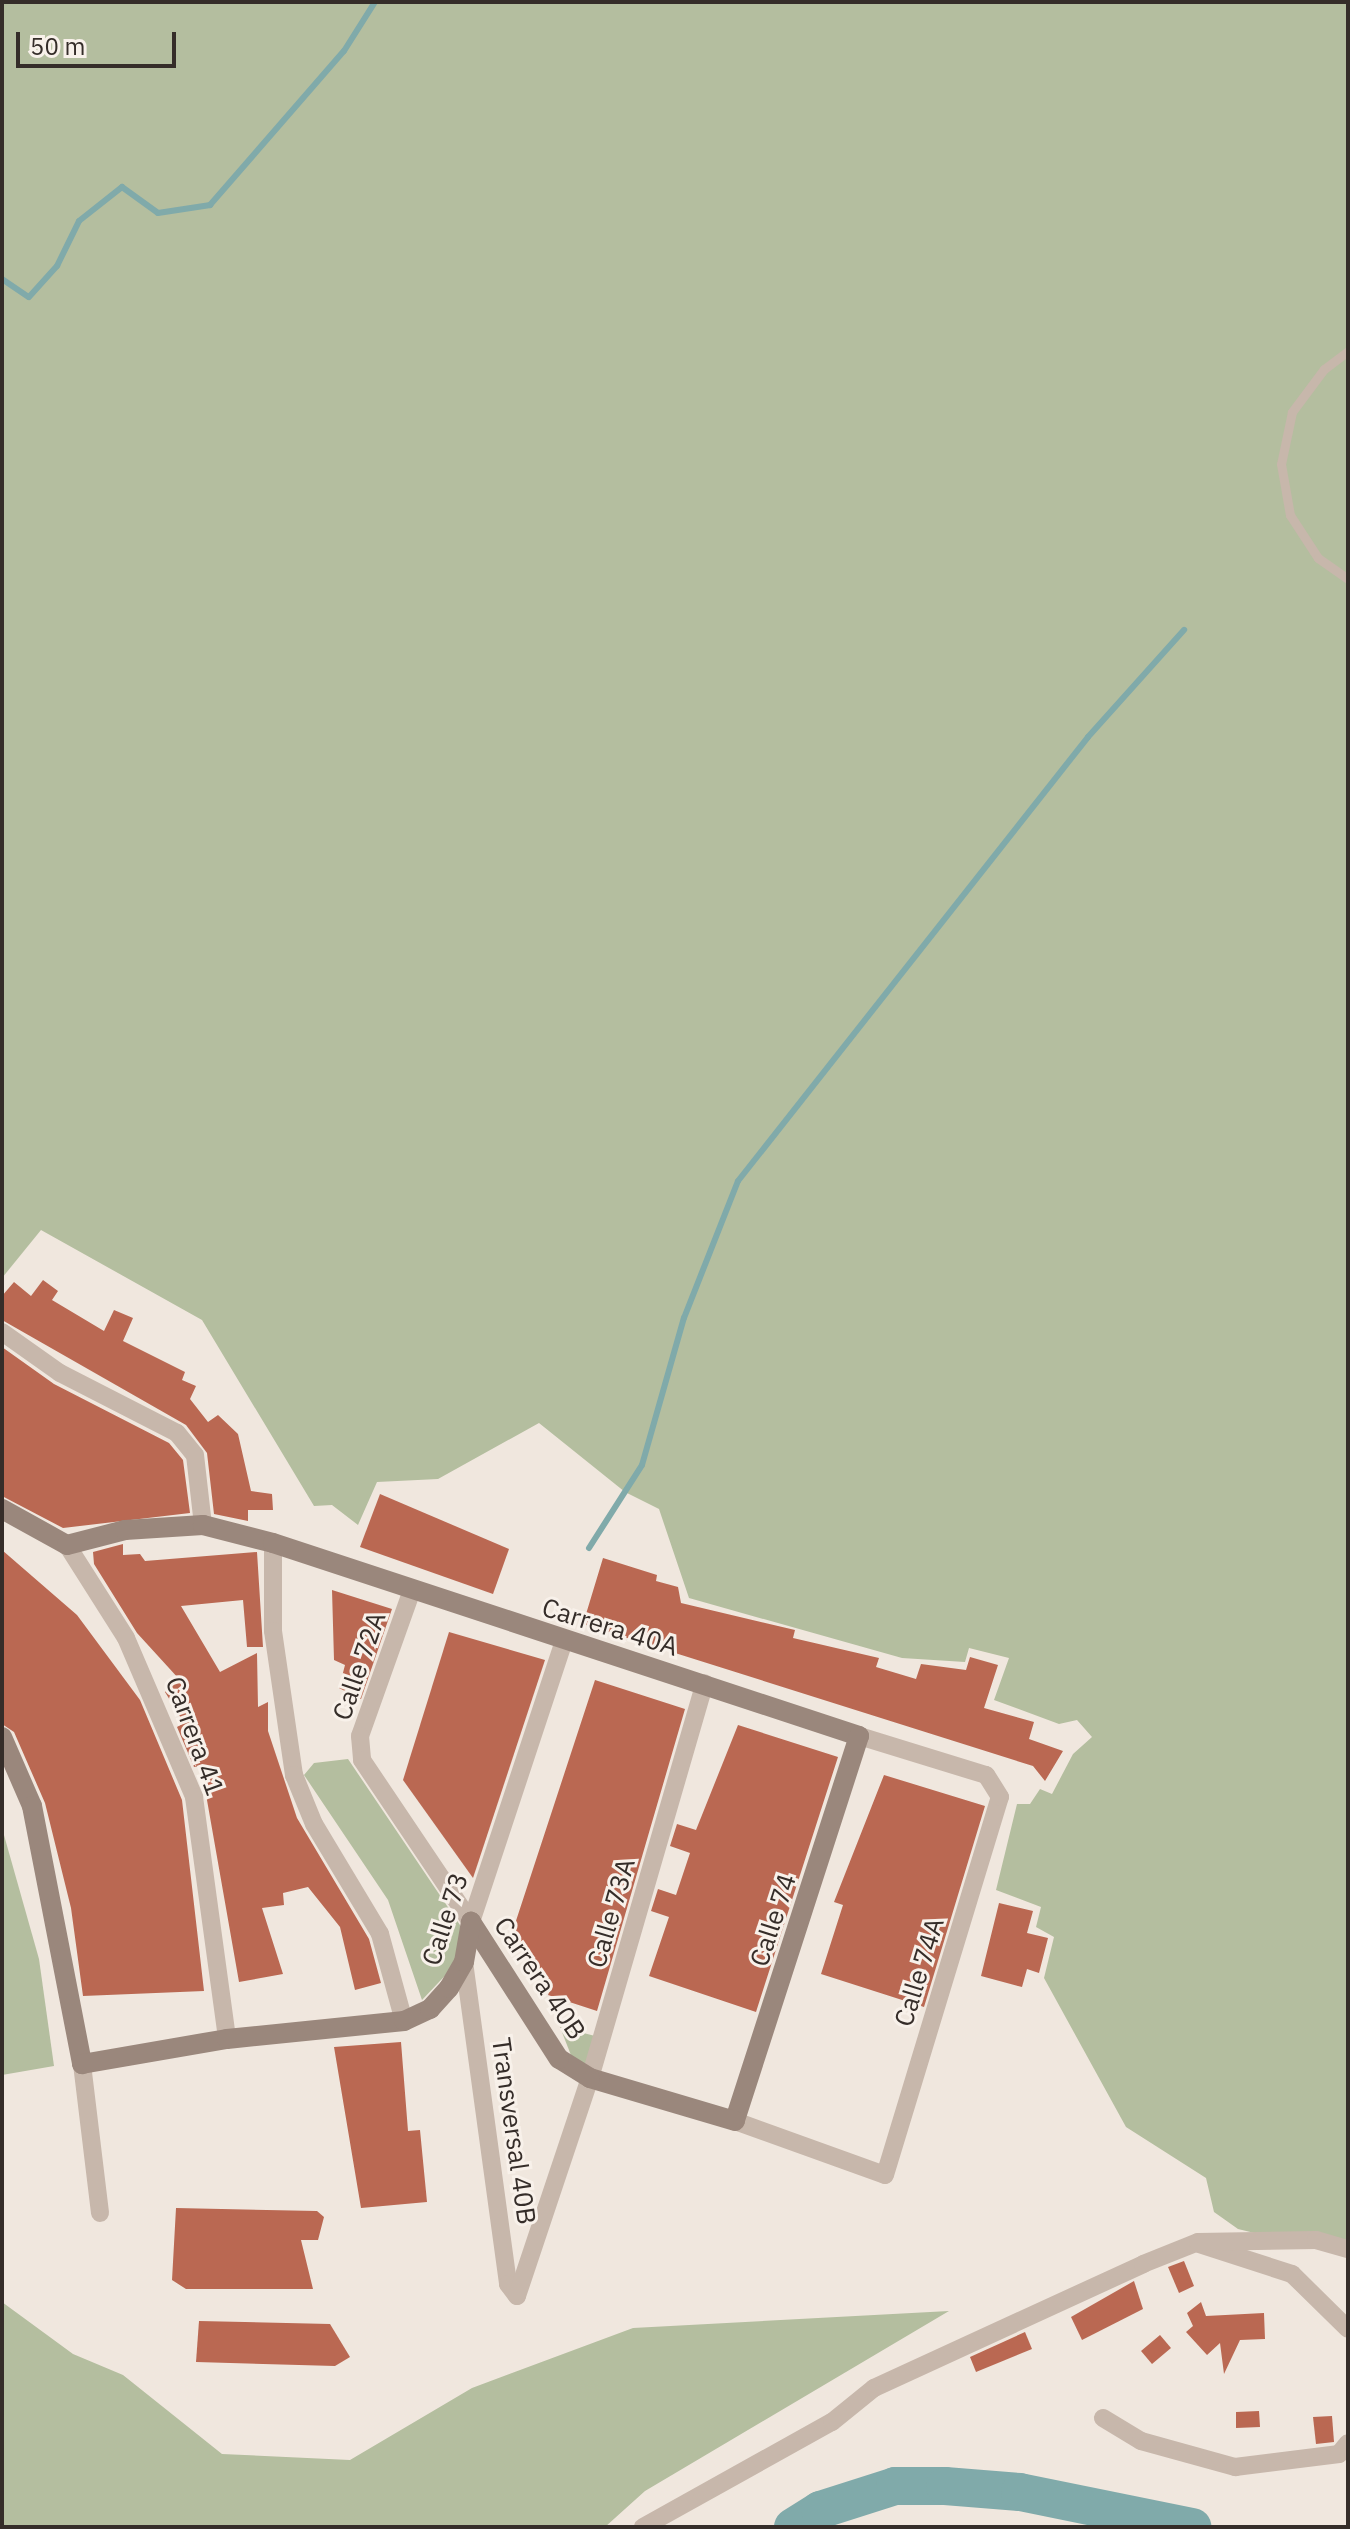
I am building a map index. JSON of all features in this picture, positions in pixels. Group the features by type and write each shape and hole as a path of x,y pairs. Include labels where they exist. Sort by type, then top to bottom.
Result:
{"street":[{"path":"2,1332 60,1373 177,1433 195,1455 203,1525"},
{"name":"Carrera 41","path":"2,1509 67,1545 126,1638 194,1797 227,2039"},
{"name":"Carrera 40A","path":"67,1545 125,1530 203,1525 273,1543 564,1641 705,1683 859,1736 986,1775 997,1785"},
{"path":"273,1543 273,1631 294,1775 314,1824 380,1934 404,2021"},
{"name":"Calle 72A","path":"362,1760 360,1736 412,1590"},
{"name":"Calle 73","path":"82,2064 227,2039 404,2021 430,2009 464,1962 471,1922 564,1641"},
{"name":"Calle 73A","path":"524,2294 705,1683"},
{"name":"Calle 74","path":"735,2121 859,1736"},
{"path":"2,1737 32,1806 82,2064 100,2213"},
{"name":"Carrera 40B","path":"362,1760 559,2059 590,2078 735,2121 885,2175"},
{"name":"Calle 74A","path":"885,2175 1000,1797 997,1785"},
{"name":"Transversal 40B","path":"464,1962 508,2284 524,2294"},
{"path":"643,2527 818,2430 874,2388 1198,2242 1316,2240 1348,2249"},
{"path":"1198,2242 1292,2274 1348,2329"},
{"path":"1103,2418 1141,2441 1235,2467 1339,2454 1348,2443"}],"lane":[{"path":"1348,351 1324,369 1292,412 1281,464 1290,515 1318,558 1348,579"}],"green space":[{"path":"2,2 1348,2 1348,2256 1238,2229 1214,2212 1206,2178 1126,2127 1044,1978 1054,1937 1036,1927 1041,1907 996,1890 1017,1804 1030,1804 1040,1789 1052,1794 1073,1754 1092,1737 1077,1720 1059,1724 994,1700 1009,1658 969,1648 965,1662 902,1658 689,1598 659,1509 625,1492 539,1423 438,1479 377,1482 358,1525 332,1505 314,1506 202,1320 41,1230 2,1278"},
{"path":"348,1759 462,1928 456,1964 422,2000 388,1900 304,1775 314,1763"},
{"path":"2,1828 39,1959 54,2066 2,2075"},
{"path":"560,2027 599,2037 586,2068 574,2063"},
{"path":"2,2302 73,2354 123,2375 222,2454 350,2460 472,2388 633,2328 949,2311 645,2491 605,2527 2,2527"}],"building":[{"path":"43,1280 58,1291 52,1300 104,1331 114,1310 133,1318 123,1341 185,1372 182,1380 196,1386 190,1399 208,1422 218,1415 238,1434 251,1491 272,1494 273,1510 248,1510 248,1521 214,1514 207,1453 186,1425 2,1320 2,1296 14,1282 31,1296"},
{"path":"2,1347 54,1384 169,1443 183,1460 190,1513 63,1528 2,1496"},
{"path":"380,1494 509,1549 493,1594 360,1547"},
{"path":"123,1544 123,1555 140,1554 145,1561 257,1552 263,1647 247,1647 243,1600 181,1606 220,1672 257,1653 258,1707 268,1702 268,1731 297,1818 369,1939 381,1983 355,1990 340,1927 308,1887 283,1893 284,1905 262,1908 283,1974 239,1982 201,1766 194,1767 177,1727 184,1723 165,1692 179,1679 137,1633 94,1564 93,1552"},
{"path":"2,1550 77,1615 140,1700 182,1800 204,1991 83,1996 71,1908 45,1803 14,1732 2,1724"},
{"path":"603,1558 657,1575 656,1581 678,1587 681,1603 795,1630 793,1638 879,1658 876,1667 916,1679 921,1664 966,1670 970,1657 998,1665 984,1708 1034,1722 1029,1739 1063,1751 1045,1781 1033,1766 583,1624"},
{"path":"332,1590 392,1609 361,1699 339,1688 345,1665 334,1660"},
{"path":"449,1632 545,1660 473,1878 403,1780"},
{"path":"595,1680 685,1709 597,2011 548,1995 552,1985 512,1933"},
{"path":"738,1725 838,1757 756,2012 649,1976 669,1917 651,1911 658,1889 676,1895 690,1853 670,1846 677,1824 696,1830"},
{"path":"884,1775 985,1806 924,2007 821,1974 843,1905 834,1902"},
{"path":"999,1903 1033,1911 1027,1933 1048,1938 1039,1973 1027,1969 1022,1987 981,1976"},
{"path":"401,2042 408,2131 420,2130 427,2202 361,2208 334,2047"},
{"path":"176,2208 317,2211 324,2217 318,2240 301,2240 313,2289 186,2289 172,2280"},
{"path":"1184,2261 1194,2286 1179,2293 1168,2267"},
{"path":"1134,2281 1143,2309 1082,2340 1071,2317"},
{"path":"1201,2302 1206,2316 1264,2313 1265,2339 1240,2340 1224,2374 1220,2343 1207,2355 1186,2332 1193,2326 1187,2313"},
{"path":"199,2321 330,2324 350,2357 335,2366 196,2362"},
{"path":"1025,2332 1032,2349 976,2372 970,2357"},
{"path":"1160,2335 1171,2348 1152,2364 1141,2351"},
{"path":"1259,2411 1260,2427 1236,2428 1236,2412"},
{"path":"1332,2416 1334,2442 1316,2444 1313,2417"}],"waterway":[{"path":"2,279 29,297 57,266 79,221 122,187 158,213 210,205 344,51 375,2"},
{"path":"589,1548 642,1465 684,1318 738,1181 1088,737 1184,630"},
{"path":"793,2527 820,2510 895,2486 1020,2492 1192,2527"}]}
